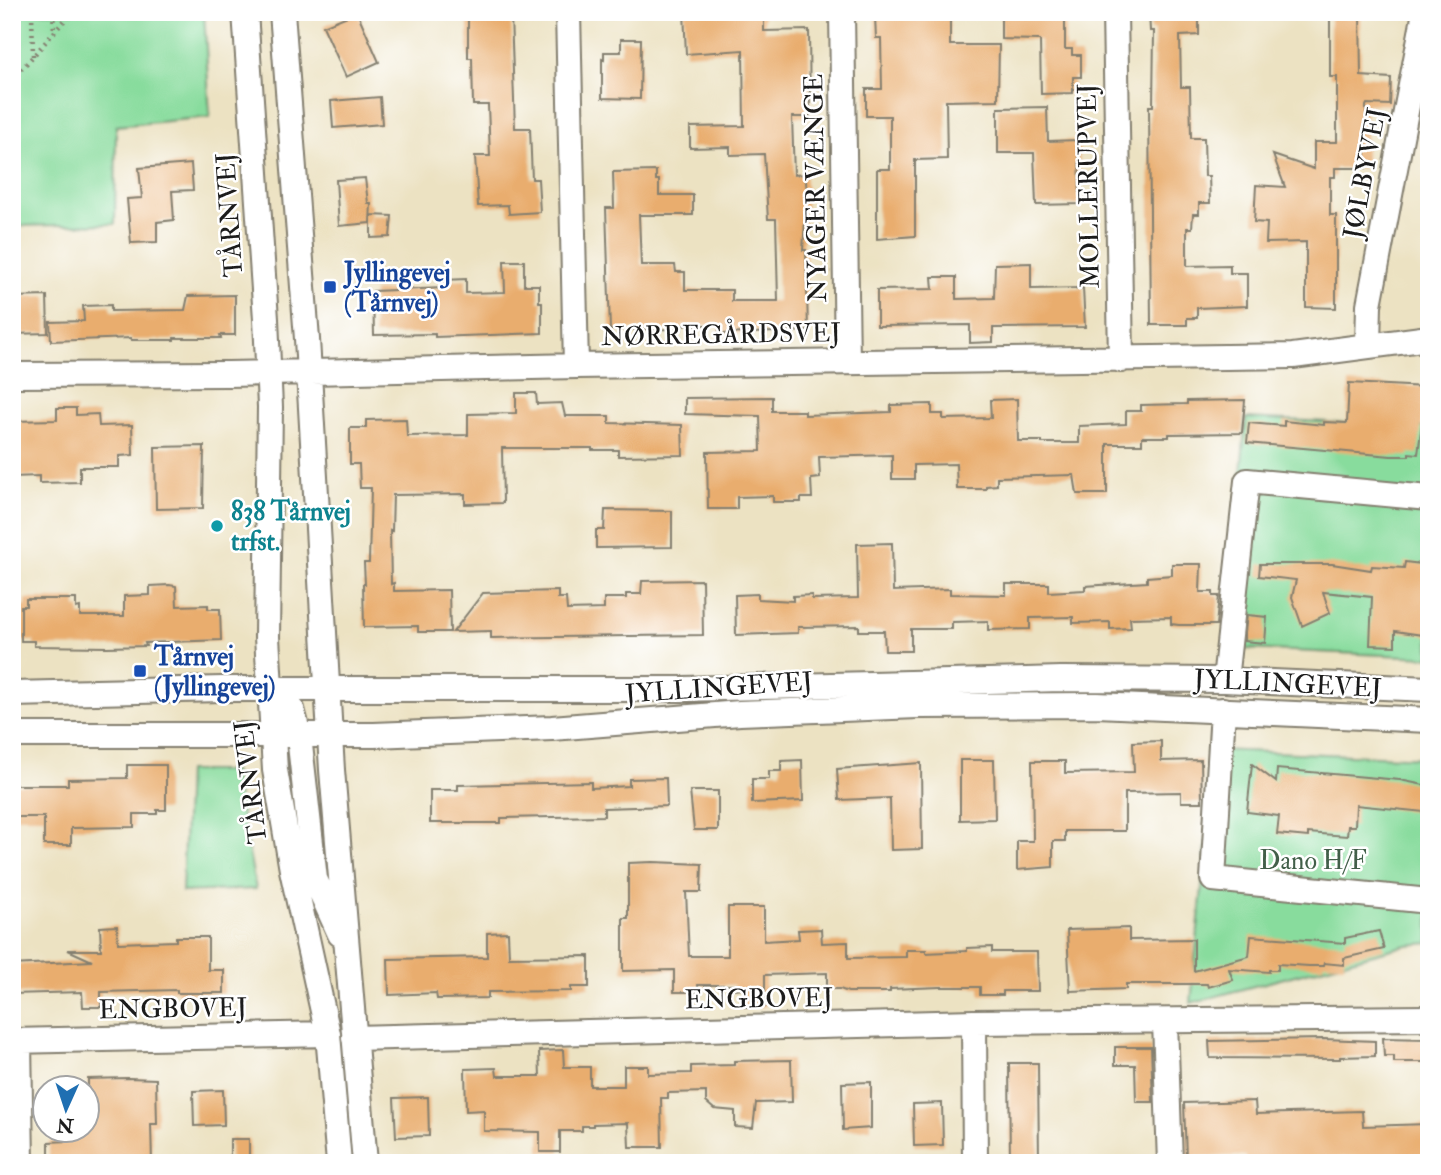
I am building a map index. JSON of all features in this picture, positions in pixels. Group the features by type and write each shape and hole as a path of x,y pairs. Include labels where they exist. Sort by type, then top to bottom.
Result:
{"street":[{"name":"TÅRNVEJ","path":"245,12 268,373 267,637 273,736 283,824 328,1034 339,1163"},
{"path":"282,12 309,372 330,735 365,1163"},
{"path":"568,12 576,366"},
{"name":"NYAGER VÆNGE","path":"842,12 847,362"},
{"name":"MOLLERUPVEJ","path":"1115,12 1121,360"},
{"name":"JØLBYVEJ","path":"1368,345 1369,306 1425,12"},
{"name":"NØRREGÅRDSVEJ","path":"12,375 1293,356 1429,338"},
{"path":"1226,680 1247,481 1429,498"},
{"name":"JYLLINGEVEJ","path":"12,694 270,689 683,689 1061,679 1226,680 1429,689"},
{"path":"270,689 292,709 299,736 315,879 347,952"},
{"name":"JYLLINGEVEJ","path":"12,735 299,736 538,729 740,713 918,706 1097,705 1429,720"},
{"path":"1223,710 1213,879 1429,901"},
{"name":"ENGBOVEJ","path":"355,1038 974,1022 1429,1018"},
{"path":"974,1022 975,1163"},
{"path":"1165,1022 1170,1163"},
{"name":"ENGBOVEJ","path":"21,1163 16,1041 328,1034"}],"path":[{"path":"32,12 33,57"},
{"path":"53,12 54,33"},
{"path":"13,79 72,12"},
{"path":"12,38 13,79"}],"green space":[{"path":"12,12 204,12 210,117 116,126 115,224 12,226"},
{"path":"1246,418 1429,427 1429,657 1225,648"},
{"name":"Dano H/F","path":"1215,750 1429,758 1429,943 1407,945 1191,1003"},
{"path":"187,771 233,771 256,889 182,892"}],"building":[{"path":"357,12 379,62 346,77 323,26"},
{"path":"684,12 764,12 764,31 809,30 810,117 792,117 794,175 805,174 807,191 803,250 806,250 808,331 719,334 719,325 682,325 682,329 610,330 606,208 614,208 613,172 656,171 659,195 693,195 693,215 639,215 641,265 675,265 676,272 685,272 685,290 732,290 732,301 778,301 776,219 768,219 764,154 730,155 730,147 690,148 690,127 744,126 743,50 686,54"},
{"path":"901,12 950,12 950,45 999,45 998,100 946,101 947,159 915,160 915,236 877,239 877,169 890,169 890,116 866,116 866,89 882,89 881,38 876,38 875,16 901,16"},
{"path":"1001,12 1065,12 1065,49 1072,49 1072,55 1081,55 1081,77 1073,77 1073,93 1041,94 1040,40 1001,39"},
{"path":"1149,12 1199,12 1199,35 1180,36 1181,87 1190,87 1191,138 1204,138 1205,176 1209,176 1210,203 1199,203 1199,214 1193,214 1192,228 1187,228 1187,266 1230,265 1230,273 1247,273 1247,306 1197,308 1197,318 1187,318 1187,325 1151,325 1149,106 1153,106 1154,31 1150,31"},
{"path":"1330,12 1360,12 1361,76 1391,78 1390,105 1366,106 1366,168 1335,168 1335,177 1330,177 1330,215 1336,215 1336,308 1306,307 1306,242 1266,243 1267,223 1254,222 1256,185 1285,187 1273,155 1314,169 1314,142 1337,142 1337,77 1330,77"},
{"path":"511,15 515,128 530,128 532,179 538,179 540,212 509,214 508,205 478,206 475,156 490,156 488,105 473,105 472,58 468,58 468,16"},
{"path":"621,39 641,39 640,99 602,98 604,52 621,52"},
{"path":"380,97 382,124 333,128 331,101"},
{"path":"1047,107 1048,141 1079,140 1080,204 1036,205 1034,153 998,153 998,108"},
{"path":"191,164 193,190 172,191 174,220 157,222 157,242 131,243 127,199 142,198 139,168"},
{"path":"365,178 368,203 371,203 370,223 339,226 336,180"},
{"path":"371,215 392,216 390,237 371,238"},
{"path":"504,261 524,261 524,285 539,285 542,333 435,337 435,334 374,335 373,291 444,288 444,280 466,279 466,293 505,292"},
{"path":"1031,263 1031,289 1083,288 1085,327 993,328 993,342 970,343 970,325 877,326 877,290 933,289 932,277 956,277 956,299 994,298 995,264"},
{"path":"235,295 235,335 174,340 131,338 51,341 50,322 84,321 83,306 111,305 111,311 185,310 188,296"},
{"path":"47,296 48,333 12,334 12,297"},
{"path":"1349,383 1426,387 1425,416 1418,454 1391,456 1247,443 1249,423 1284,426 1284,421 1324,425 1324,422 1347,423"},
{"path":"516,393 536,393 537,404 562,403 565,416 609,416 609,423 682,425 683,455 618,456 618,450 592,448 502,448 503,503 465,504 465,494 393,495 392,531 390,530 391,584 394,583 394,591 449,590 450,632 418,632 418,626 364,627 364,563 369,563 371,488 360,488 359,464 350,464 350,428 366,428 366,420 406,419 407,436 468,435 468,414 516,413"},
{"path":"772,397 772,411 805,411 805,415 891,412 891,405 932,404 932,414 943,414 943,419 991,418 990,400 1017,399 1018,441 1042,443 1079,443 1079,426 1126,424 1126,411 1141,411 1141,405 1245,400 1242,433 1169,434 1169,437 1142,437 1142,444 1107,444 1107,494 1077,494 1074,475 997,477 997,485 986,486 986,489 957,489 956,464 914,465 914,479 892,479 892,455 819,457 820,478 811,479 812,498 801,498 801,502 773,502 773,496 737,497 737,509 708,509 707,452 761,451 760,416 685,414 685,398"},
{"path":"57,408 76,408 76,415 98,414 99,426 132,425 133,455 119,456 119,467 80,467 80,482 39,483 39,476 12,477 12,421 57,420"},
{"path":"204,446 203,508 156,509 155,447"},
{"path":"605,510 672,511 672,547 596,548 596,530 604,530"},
{"path":"892,543 893,591 950,589 950,594 1006,595 1006,584 1049,584 1049,592 1085,590 1085,586 1147,582 1147,577 1172,575 1172,564 1201,564 1200,592 1213,592 1213,596 1219,596 1216,625 1171,624 1171,617 1130,618 1131,628 1110,629 1110,622 1073,623 1073,617 1030,618 1030,629 988,630 988,621 952,622 952,629 911,629 911,651 885,651 884,631 859,631 859,626 798,627 798,633 736,635 735,595 758,594 758,599 793,601 793,596 812,595 812,599 858,598 857,544"},
{"path":"1405,562 1429,565 1429,636 1395,631 1395,646 1370,645 1372,597 1323,592 1330,613 1302,626 1292,597 1296,580 1259,576 1260,564 1332,564 1371,570 1372,566 1404,568"},
{"path":"702,580 703,635 491,638 491,631 453,632 483,593 558,591 558,598 566,598 567,610 604,609 604,598 626,598 626,594 641,594 642,581"},
{"path":"150,586 176,586 177,606 208,605 208,609 220,609 221,640 107,647 34,646 34,641 21,641 21,606 26,606 26,599 76,599 80,616 124,616 124,596 150,595"},
{"path":"1247,615 1267,617 1265,643 1244,641"},
{"path":"1161,741 1161,761 1201,760 1202,802 1181,802 1181,792 1125,793 1125,831 1065,831 1065,841 1053,841 1053,867 1017,870 1017,841 1033,841 1032,761 1065,761 1065,773 1134,772 1133,742"},
{"path":"802,760 803,801 752,803 752,779 769,779 769,771 781,771 781,761"},
{"path":"960,760 994,760 995,819 960,820"},
{"path":"921,763 922,849 891,850 890,798 839,800 837,769"},
{"path":"1252,764 1276,782 1277,769 1400,780 1429,788 1424,812 1356,805 1355,826 1348,826 1347,836 1308,833 1308,837 1277,834 1279,816 1247,812"},
{"path":"127,765 166,765 166,810 157,810 157,814 134,814 134,827 71,828 71,845 44,845 44,817 12,817 12,785 68,785 68,779 127,778"},
{"path":"666,778 667,806 604,808 604,816 501,818 501,823 430,823 430,790 458,790 458,785 591,782 591,788 629,786 629,779"},
{"path":"690,791 718,791 718,830 694,830"},
{"path":"628,863 702,864 701,892 686,892 689,956 728,956 728,907 764,907 764,941 799,939 798,930 821,929 822,943 848,942 848,958 906,957 906,950 926,950 926,953 992,947 992,952 1037,952 1038,991 1003,991 1003,995 980,995 980,987 941,987 890,989 890,992 848,992 827,989 827,973 765,975 765,1007 745,1007 744,988 734,989 734,985 698,985 698,992 674,992 674,970 623,971 623,918 628,918"},
{"path":"117,926 118,943 176,941 176,937 208,937 208,970 224,970 224,993 177,993 177,990 101,992 101,1007 83,1007 82,992 12,994 12,965 92,961 68,950 101,950 100,927"},
{"path":"1129,928 1129,940 1194,939 1194,971 1249,956 1251,936 1345,943 1345,938 1379,931 1384,949 1344,958 1344,965 1278,964 1278,970 1269,972 1229,969 1233,980 1208,987 1207,984 1126,984 1126,989 1070,991 1067,930"},
{"path":"508,932 509,957 589,956 589,987 571,987 571,991 488,992 488,998 437,999 436,993 389,995 388,959 487,957 487,933"},
{"path":"1383,1038 1428,1039 1428,1062 1394,1062 1394,1056 1384,1056"},
{"path":"1209,1041 1375,1041 1375,1056 1340,1059 1210,1058"},
{"path":"1115,1047 1151,1047 1153,1102 1136,1102 1135,1065 1115,1065"},
{"path":"563,1050 564,1067 590,1067 590,1086 624,1086 624,1066 648,1066 648,1074 691,1073 691,1066 734,1065 734,1061 791,1060 792,1102 756,1103 753,1128 735,1127 735,1111 714,1109 706,1102 706,1092 668,1093 668,1098 661,1098 662,1147 629,1147 628,1123 593,1124 582,1126 582,1131 560,1131 560,1152 540,1152 540,1132 484,1131 484,1110 466,1111 465,1069 496,1068 497,1076 540,1076 539,1051"},
{"path":"1009,1063 1038,1063 1039,1163 1010,1163"},
{"path":"102,1079 156,1079 157,1124 151,1124 152,1163 49,1163 49,1144 102,1144"},
{"path":"871,1082 871,1128 843,1130 842,1083"},
{"path":"223,1090 224,1125 194,1126 193,1091"},
{"path":"428,1097 429,1136 396,1137 394,1098"},
{"path":"1255,1101 1256,1114 1362,1111 1363,1126 1429,1124 1429,1155 1334,1158 1334,1163 1246,1163 1246,1156 1186,1157 1184,1103"},
{"path":"942,1103 943,1145 914,1146 913,1104"},
{"path":"230,1139 249,1139 249,1163 230,1163"}],"place":[{"name":"Jyllingevej (Tårnvej)","path":"330,287"},
{"name":"838 Tårnvej trfst.","path":"217,526"},
{"name":"Tårnvej (Jyllingevej)","path":"140,671"}]}
